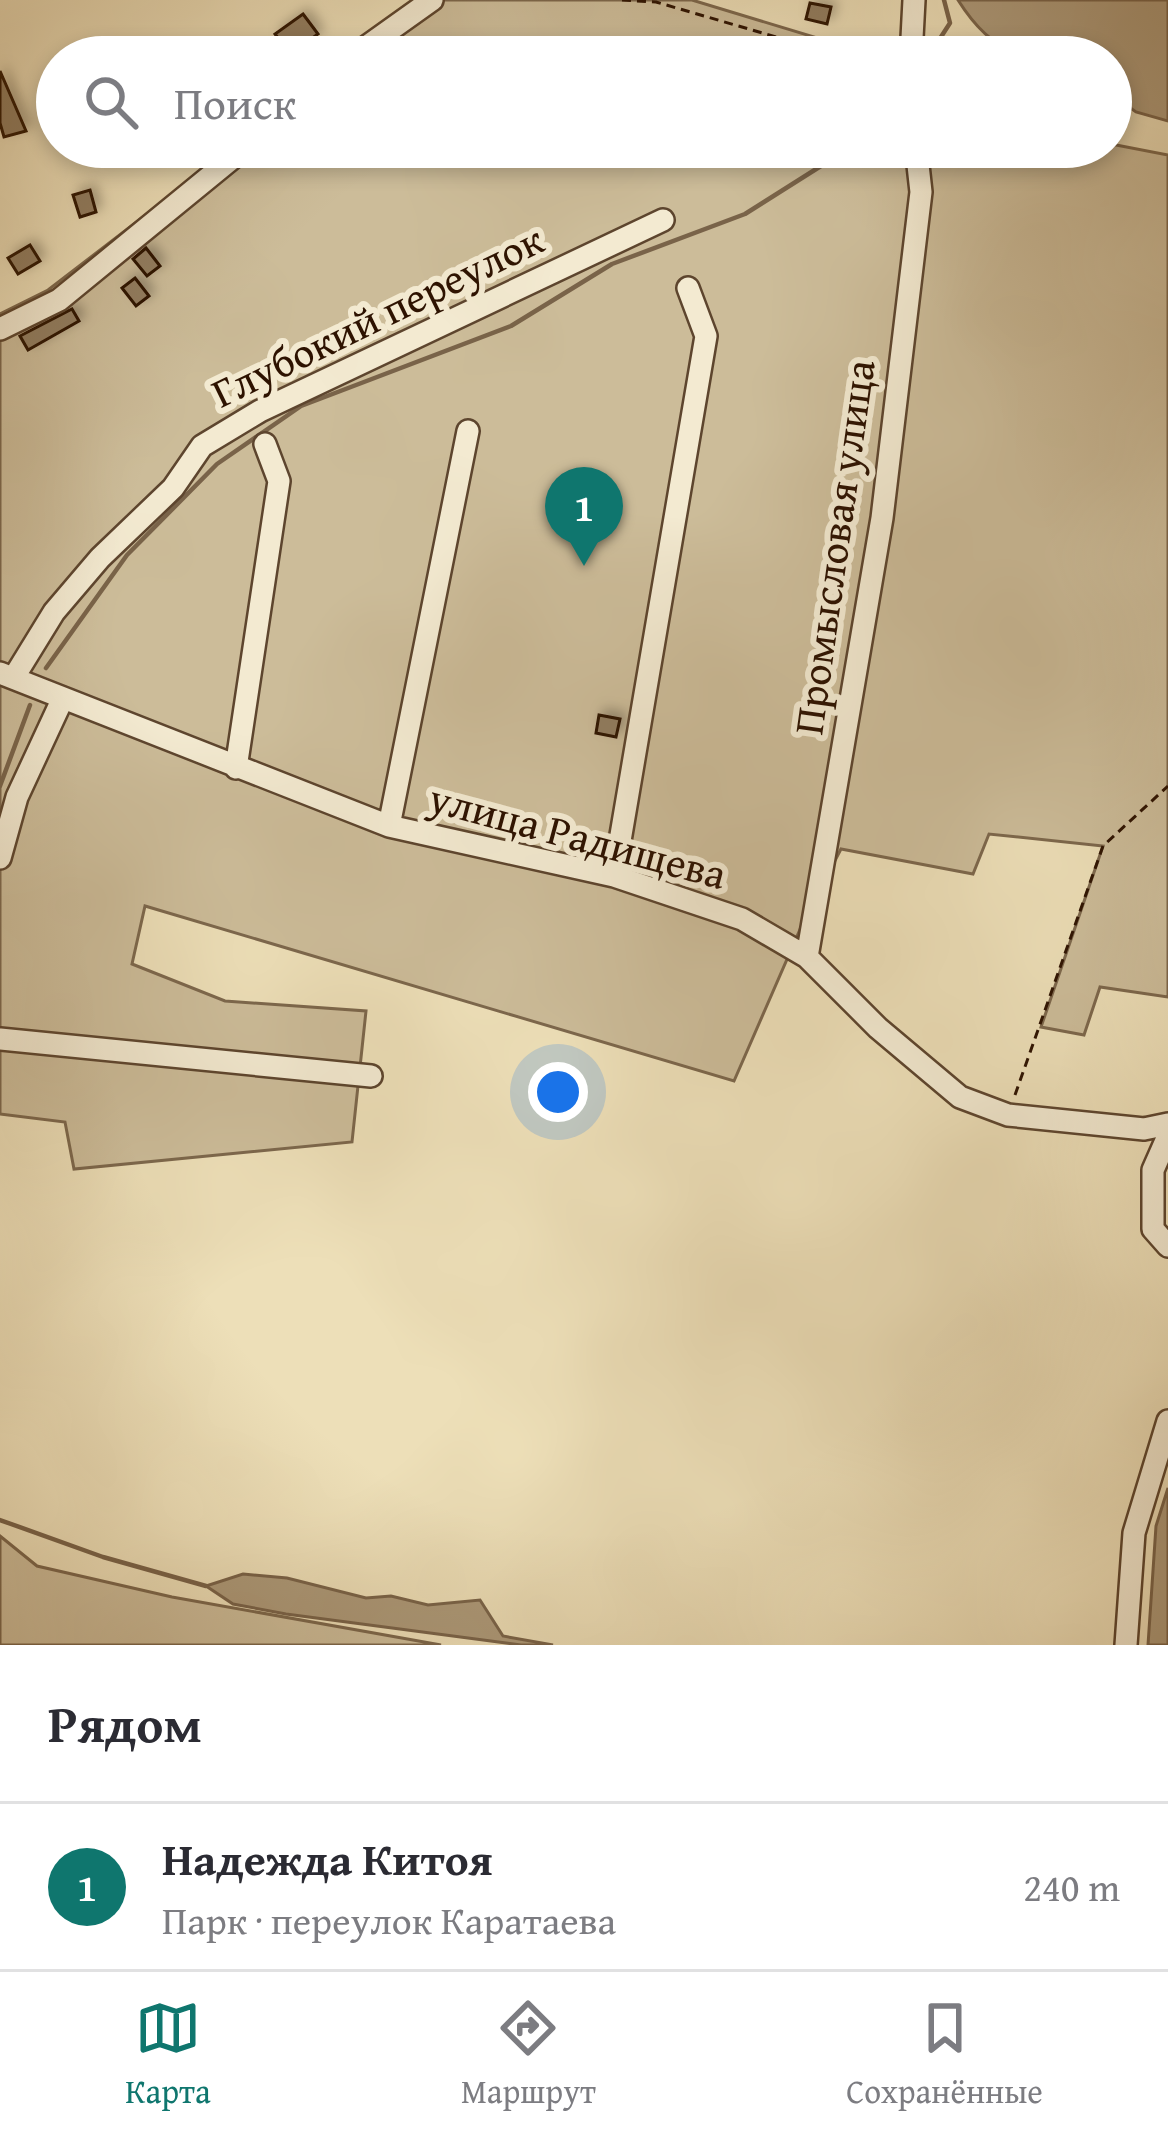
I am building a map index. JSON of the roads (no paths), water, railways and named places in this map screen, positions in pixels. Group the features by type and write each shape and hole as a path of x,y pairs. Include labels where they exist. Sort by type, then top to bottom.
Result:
{"street":[{"path":"381,36 432,0"},
{"path":"912,36 914,0"},
{"path":"0,329 59,300 220,168"},
{"name":"Промысловая улица","path":"807,957 882,518 921,192 918,168"},
{"name":"Глубокий переулок","path":"7,675 100,558 173,488 202,446 260,410 663,220"},
{"path":"614,876 706,336 688,288"},
{"path":"389,826 468,431"},
{"path":"236,768 279,481 265,444"},
{"name":"улица Радищева","path":"7,675 389,826 614,876 742,919 807,957 921,1066 961,1097 1008,1115 1144,1129 1168,1124"},
{"path":"0,858 17,797 63,698"},
{"path":"0,1039 371,1076"},
{"path":"1168,1136 1153,1170 1153,1229 1168,1246"},
{"path":"1126,1645 1135,1533 1168,1421"}],"waterway":[{"path":"942,36 950,23 944,0"},
{"path":"46,668 127,555 217,464 301,406 511,326 612,264 745,214 818,168"},
{"path":"0,786 30,705"},
{"path":"0,1520 103,1557 206,1586"}],"place":[{"name":"Надежда Китоя","path":"584,566"}]}
